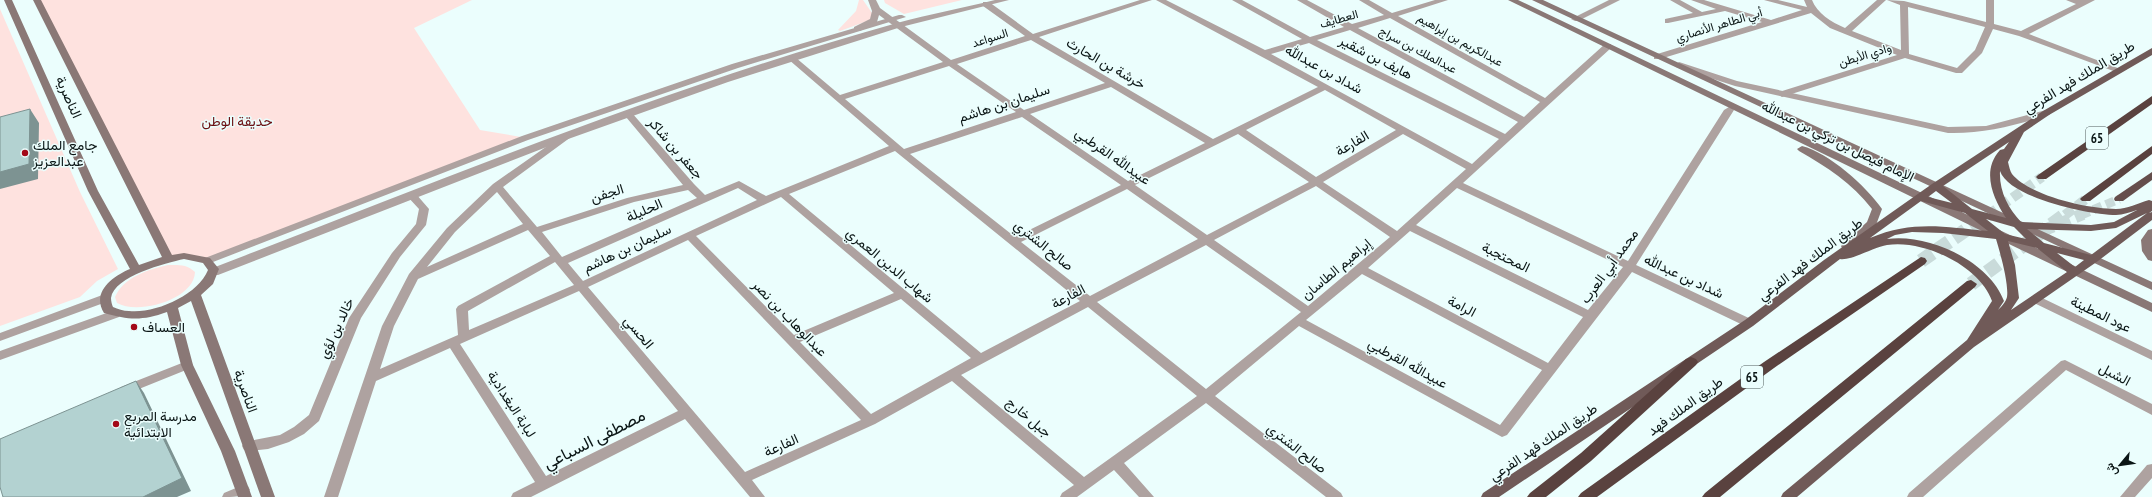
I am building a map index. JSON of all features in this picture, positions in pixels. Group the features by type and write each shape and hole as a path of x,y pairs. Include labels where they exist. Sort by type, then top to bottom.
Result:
{"highway":[{"name":"65","path":"2042,177 2149,100"},
{"path":"2086,199 2152,149"},
{"path":"2120,199 2152,175"},
{"name":"طريق الملك فهد","path":"1586,497 1769,365 1921,261"},
{"path":"1710,497 1971,284"},
{"path":"1535,497 1586,457 1691,362"}],"main road":[{"name":"الناصرية","path":"37,0 168,258"},
{"name":"الإمام فيصل بن تركي بن عبدالله","path":"1512,0 2152,308"},
{"name":"الإمام فيصل بن تركي بن عبدالله","path":"1536,0 1660,59 2152,286"},
{"name":"الناصرية","path":"10,1 93,191 136,269"},
{"name":"طريق الملك فهد الفرعي","path":"1488,497 1749,323 1828,262 1936,186 2046,113 2152,51"},
{"path":"1698,89 1729,110 1817,157 1850,178 1865,193 1876,209 1872,223 1828,262"},
{"path":"2022,130 2003,161 2004,169 2008,175 2024,187 2059,203 2097,212 2118,212 2152,202"},
{"path":"2022,130 1996,160 1994,184 2003,208 2040,245 2075,272"},
{"path":"1791,496 1970,344 2006,310 2013,298 2009,266 2001,236 1936,186"},
{"path":"1921,198 2019,225 2098,227 2116,225 2152,207"},
{"path":"1970,344 2094,259 2152,215"},
{"path":"1828,262 1878,237 1893,232 1912,229 2001,236 2094,259"},
{"path":"2152,232 2146,240 2148,251 2152,258"},
{"path":"1828,262 1880,243 1896,240 1929,248 1964,262 1986,278 1997,294 1998,301 1970,344"},
{"path":"197,256 209,260 213,265 214,272 212,279 195,295 172,307 141,316 116,314 108,310 105,305 105,298 115,283 136,269 168,258 197,256"},
{"name":"الناصرية","path":"195,295 268,497"},
{"path":"172,307 187,365 228,451 244,494"}],"street":[{"path":"214,272 566,137 895,22 975,0"},
{"path":"209,260 525,138 735,66 847,33 1005,0"},
{"name":"السواعد","path":"839,98 1148,0"},
{"name":"شداد بن عبدالله","path":"1160,0 1264,53 1472,168"},
{"name":"هايف بن شقير","path":"1236,0 1310,40 1505,138"},
{"name":"عبدالملك بن سراج","path":"1301,0 1524,121"},
{"name":"عبدالكريم بن إبراهيم","path":"1363,0 1546,102"},
{"path":"1575,19 1616,0"},
{"path":"1674,0 1701,14"},
{"path":"1695,0 1722,10 1771,23"},
{"path":"1768,0 1812,10 1833,26 1905,55 1959,71 1979,52 1990,26 1990,0"},
{"path":"1808,0 1812,10"},
{"path":"1846,31 1882,0"},
{"path":"1891,0 2022,34 2119,70"},
{"path":"2070,0 2088,2"},
{"path":"847,33 863,27 874,20 876,11 872,1"},
{"name":"عبيدالله القرطبي","path":"872,1 877,9 950,63 1309,312"},
{"name":"العطايف","path":"1264,53 1392,17 1438,1"},
{"path":"2022,34 2088,2"},
{"name":"وادي الأبطن","path":"1782,94 1905,55 1904,3"},
{"name":"خرشة بن الحارث","path":"986,4 1032,37 1213,143"},
{"path":"1668,22 1722,10"},
{"name":"أبي الطاهر الأنصاري","path":"1660,59 1812,10"},
{"name":"إبراهيم الطاسان","path":"1067,497 1206,396 1361,269 1608,46"},
{"name":"صالح الشتري","path":"792,59 900,149 1206,396 1336,497"},
{"path":"1660,59 1735,83 1948,130 1965,132 1994,128 2046,113"},
{"name":"سليمان بن هاشم","path":"371,378 581,286 782,193 900,149 1112,84"},
{"path":"1015,241 1325,87"},
{"name":"محمد أبي العرب","path":"1502,432 1630,266 1729,110"},
{"name":"جعفر بن شاكر","path":"629,115 690,186 704,199"},
{"path":"1239,130 1397,236"},
{"name":"الفارعة","path":"742,479 870,421 980,359 1316,182 1403,130"},
{"path":"331,497 388,326 413,278 451,230 497,186 566,137"},
{"name":"شداد بن عبدالله","path":"1455,183 1749,323"},
{"name":"الحليلة","path":"464,337 462,308 558,259 739,184 765,200"},
{"name":"الحسي","path":"497,186 758,497"},
{"name":"الجفن","path":"532,228 631,200 690,186"},
{"name":"شهاب الدين العمري","path":"782,193 980,359"},
{"name":"خالد بن لؤي","path":"249,446 269,445 285,440 301,430 314,418 355,318 396,255 421,225 424,208 412,196"},
{"name":"المحتجبة","path":"1409,226 1590,316"},
{"path":"413,278 532,228"},
{"name":"عبدالوهاب بن نصر","path":"689,235 870,421"},
{"name":"الرامة","path":"1361,269 1550,369"},
{"path":"792,341 902,294"},
{"path":"0,337 105,298"},
{"name":"عود المطينة","path":"2036,299 2152,356"},
{"path":"0,356 116,314"},
{"name":"عبيدالله القرطبي","path":"1298,321 1502,432"},
{"name":"لبابة البغدادية","path":"452,342 544,484"},
{"name":"الشبل","path":"1914,497 2065,364 2152,410"},
{"path":"115,394 187,365"},
{"name":"جبل خارج","path":"953,375 1084,485"},
{"name":"مصطفى السباعي","path":"518,497 687,412"},
{"path":"1115,462 1147,497"},
{"path":"2127,497 2152,468"},
{"path":"229,497 244,494"}],"green space":[{"name":"حديقة الوطن","path":"39,0 472,0 414,28 480,130 527,138 212,260 200,256 171,257"},
{"path":"859,0 863,0 872,13 870,20 840,31 838,30 856,11"},
{"path":"884,0 962,0 904,14 885,3"},
{"path":"0,9 80,192 118,269 97,281 80,297 0,326"},
{"path":"168,265 186,266 195,272 192,282 185,290 175,297 151,306 126,306 117,303 115,297 124,284 130,279 152,269"}],"building":[{"path":"30,109 29,164 0,172 0,117"},
{"name":"مدرسة المربع الابتدائية","path":"136,381 182,478 143,497 3,497 0,487 0,439"}],"tunnel":[{"path":"1988,215 2042,177"},
{"path":"2065,215 2086,199"},
{"path":"2081,215 2119,199"},
{"path":"1921,261 1989,214"},
{"path":"1971,284 2066,214"},
{"path":"2042,231 2083,214"}],"place":[{"name":"جامع الملك عبدالعزيز","path":"25,153"},
{"name":"العساف","path":"134,327"},
{"name":"مدرسة المربع الابتدائية","path":"116,424"}]}
